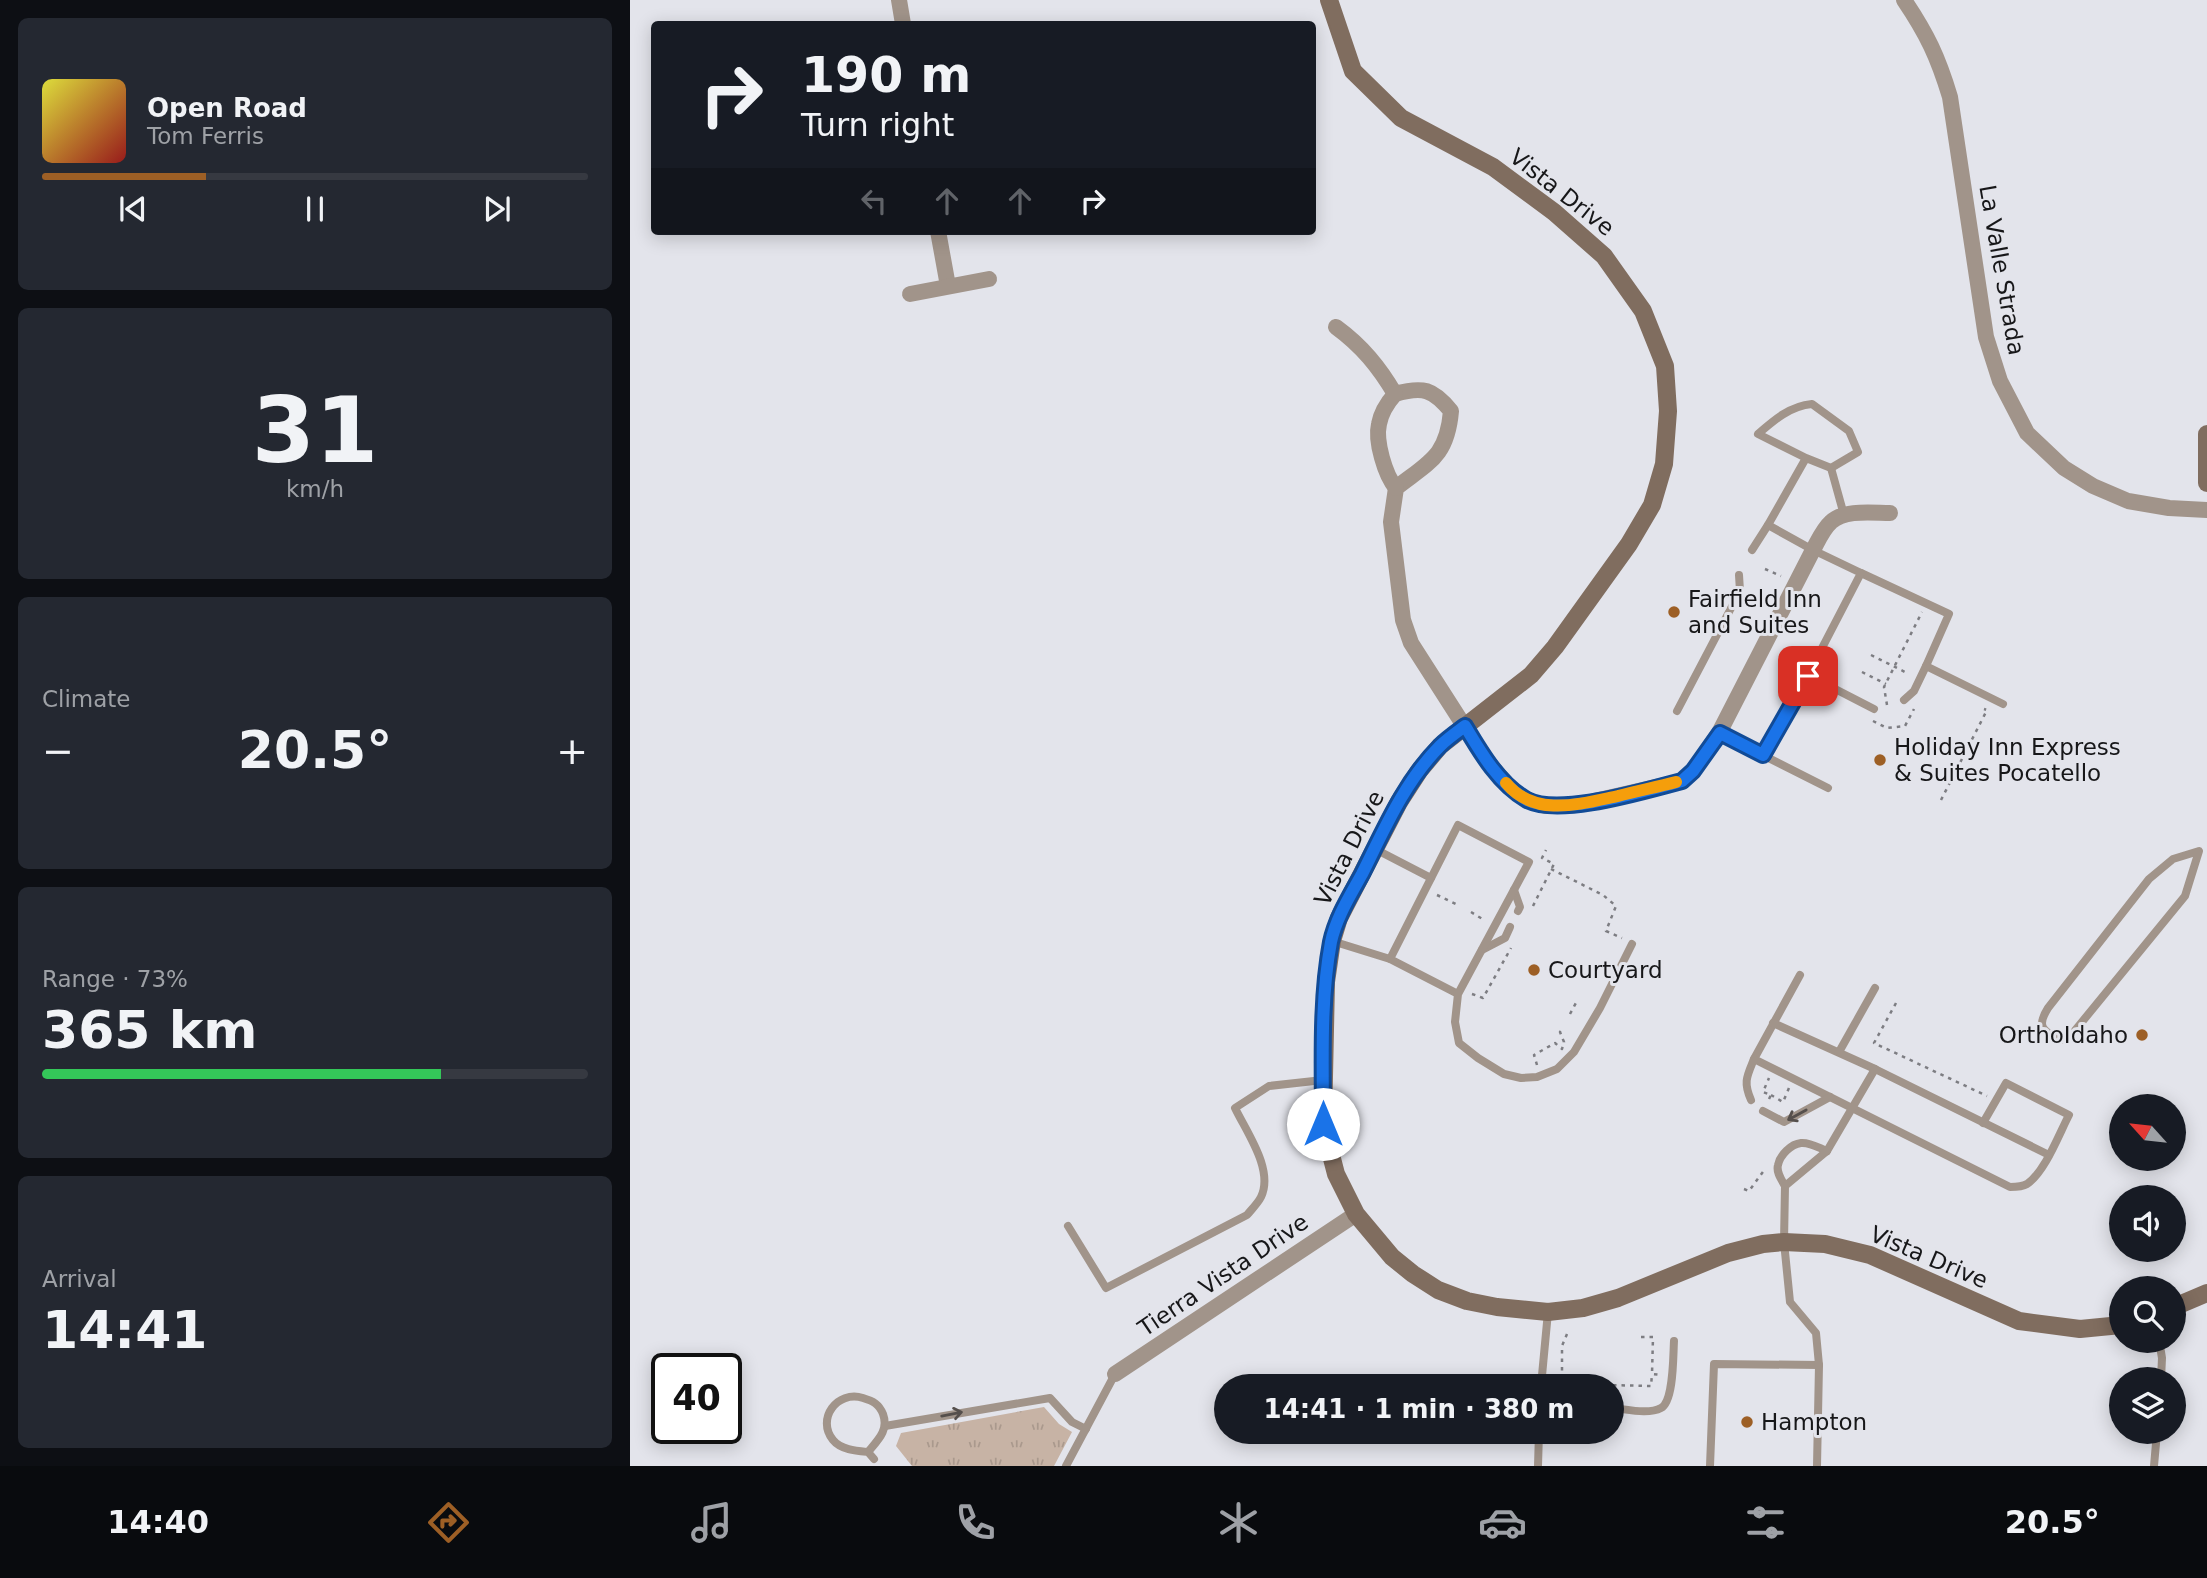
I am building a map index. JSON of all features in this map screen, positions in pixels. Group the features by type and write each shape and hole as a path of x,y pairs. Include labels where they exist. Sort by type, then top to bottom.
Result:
{"street":[{"path":"899,0 902,21"},
{"name":"Vista Drive","path":"1329,0 1353,71 1401,118 1493,167 1554,212 1604,256 1643,311 1665,366 1668,411 1664,464 1652,505 1629,544 1539,666 1510,693 1440,746 1419,771 1399,802 1339,918 1332,941 1326,982 1323,1124 1336,1174 1356,1214 1392,1257 1438,1290 1467,1301 1497,1307 1548,1312 1583,1308 1618,1298 1728,1253 1784,1242 1825,1244 1870,1255 2019,1321 2080,1329 2109,1326"},
{"name":"La Valle Strada","path":"1904,0 1927,34 1947,86 1986,337 2000,380 2027,433 2064,468 2093,486 2127,500 2169,508 2207,510"},
{"path":"940,235 948,286"},
{"path":"910,294 989,279"},
{"path":"1336,327 1365,351 1395,394"},
{"path":"1396,488 1387,478 1378,425 1383,411 1395,394 1413,389 1424,390 1440,398 1451,411 1450,431 1439,454 1396,488 1391,522 1403,620 1410,643 1484,757 1510,788 1529,801 1546,806 1577,805 1682,781 1693,771 1720,733 1812,550 1832,520 1844,515 1891,513"},
{"path":"2207,434 2207,483"},
{"name":"Tierra Vista Drive","path":"1115,1374 1356,1214"},
{"path":"2186,1302 2207,1293"}],"lane":[{"path":"1812,404 1849,432 1858,452 1831,468 1758,434 1776,418 1801,405 1812,404"},
{"path":"1752,550 1806,458"},
{"path":"1831,468 1844,515"},
{"path":"1768,525 1812,550 1949,614 1914,691 1904,699"},
{"path":"1763,755 1808,676 1861,573"},
{"path":"1677,712 1740,591 1738,575"},
{"path":"1926,666 2003,704"},
{"path":"1808,676 1874,709"},
{"path":"1720,733 1828,788"},
{"path":"1390,959 1458,825 1529,862 1458,994 1455,1022 1459,1043 1478,1058 1504,1074 1521,1078 1537,1077 1557,1069 1574,1052 1600,1008 1628,942"},
{"path":"1374,849 1431,878"},
{"path":"2203,851 2185,897 2067,1040 2060,1041 2045,1031 2041,1024 2048,1008 2149,879 2173,859 2203,851"},
{"path":"1514,890 1520,907 1518,911"},
{"path":"1482,950 1505,938 1510,928"},
{"path":"1332,941 1390,959 1458,994"},
{"path":"1751,1100 1745,1088 1747,1076 1800,975"},
{"path":"1839,1052 1875,988"},
{"path":"1773,1023 1875,1069 2049,1155"},
{"path":"1754,1059 2010,1187 2025,1186 2034,1178 2069,1115 2006,1083 1983,1123"},
{"path":"1785,1185 1827,1152 1875,1069"},
{"path":"1068,1226 1106,1289 1247,1215 1260,1198 1266,1172 1235,1108 1269,1086 1323,1080"},
{"path":"1763,1111 1784,1122 1830,1097"},
{"path":"1818,1466 1819,1365 1816,1333 1790,1303 1784,1242 1785,1185 1777,1166 1789,1147 1798,1143 1808,1143 1827,1152"},
{"path":"1542,1374 1548,1312"},
{"path":"1624,1409 1647,1411 1661,1408 1670,1399 1674,1341"},
{"path":"1710,1466 1714,1364 1819,1365"},
{"path":"1066,1466 1115,1374"},
{"path":"849,1395 875,1402 884,1410 885,1426 871,1455 842,1447 833,1440 828,1427 829,1416 835,1403 849,1395"},
{"path":"885,1426 1050,1398 1072,1422 1086,1429"},
{"path":"1538,1466 1539,1444"},
{"path":"2154,1466 2156,1444"}],"path":[{"path":"1765,569 1784,577"},
{"path":"1887,705 1886,684 1922,612"},
{"path":"1871,655 1896,667"},
{"path":"1862,672 1886,684"},
{"path":"1864,716 1887,729 1905,726 1917,703"},
{"path":"1941,800 1987,710 1975,704"},
{"path":"1530,900 1533,906 1552,869 1553,864 1542,858 1546,850"},
{"path":"1552,869 1603,895 1616,906 1606,931 1628,942"},
{"path":"1433,893 1456,904"},
{"path":"1471,912 1487,922"},
{"path":"1469,1001 1473,993 1483,998 1514,942"},
{"path":"1570,1014 1577,1001"},
{"path":"1896,1003 1874,1043 1976,1090"},
{"path":"1531,1067 1537,1065 1534,1055 1555,1043 1562,1049 1562,1030"},
{"path":"1771,1095 1783,1102 1784,1099"},
{"path":"1744,1189 1748,1191 1769,1164"},
{"path":"1567,1334 1562,1346 1562,1384 1651,1386 1653,1337 1641,1337"}],"green space":[{"path":"1044,1407 1059,1424 1072,1432 1054,1466 912,1466 896,1446 901,1433"}],"slow traffic":[{"path":"1506,783 1529,801 1546,806 1577,805 1676,782"}],"place":[{"name":"Fairfield Inn and Suites","path":"1674,612"},
{"name":"Holiday Inn Express & Suites Pocatello","path":"1880,760"},
{"name":"Courtyard","path":"1534,970"},
{"name":"OrthoIdaho","path":"2142,1035"},
{"name":"Hampton","path":"1747,1422"}],"route":[{"path":"1323,1124 1326,982 1332,941 1339,918 1399,802 1419,771 1440,746 1465,726 1484,757 1510,788 1529,801 1546,806 1577,805 1682,781 1693,771 1720,733 1763,755 1808,676"}]}
